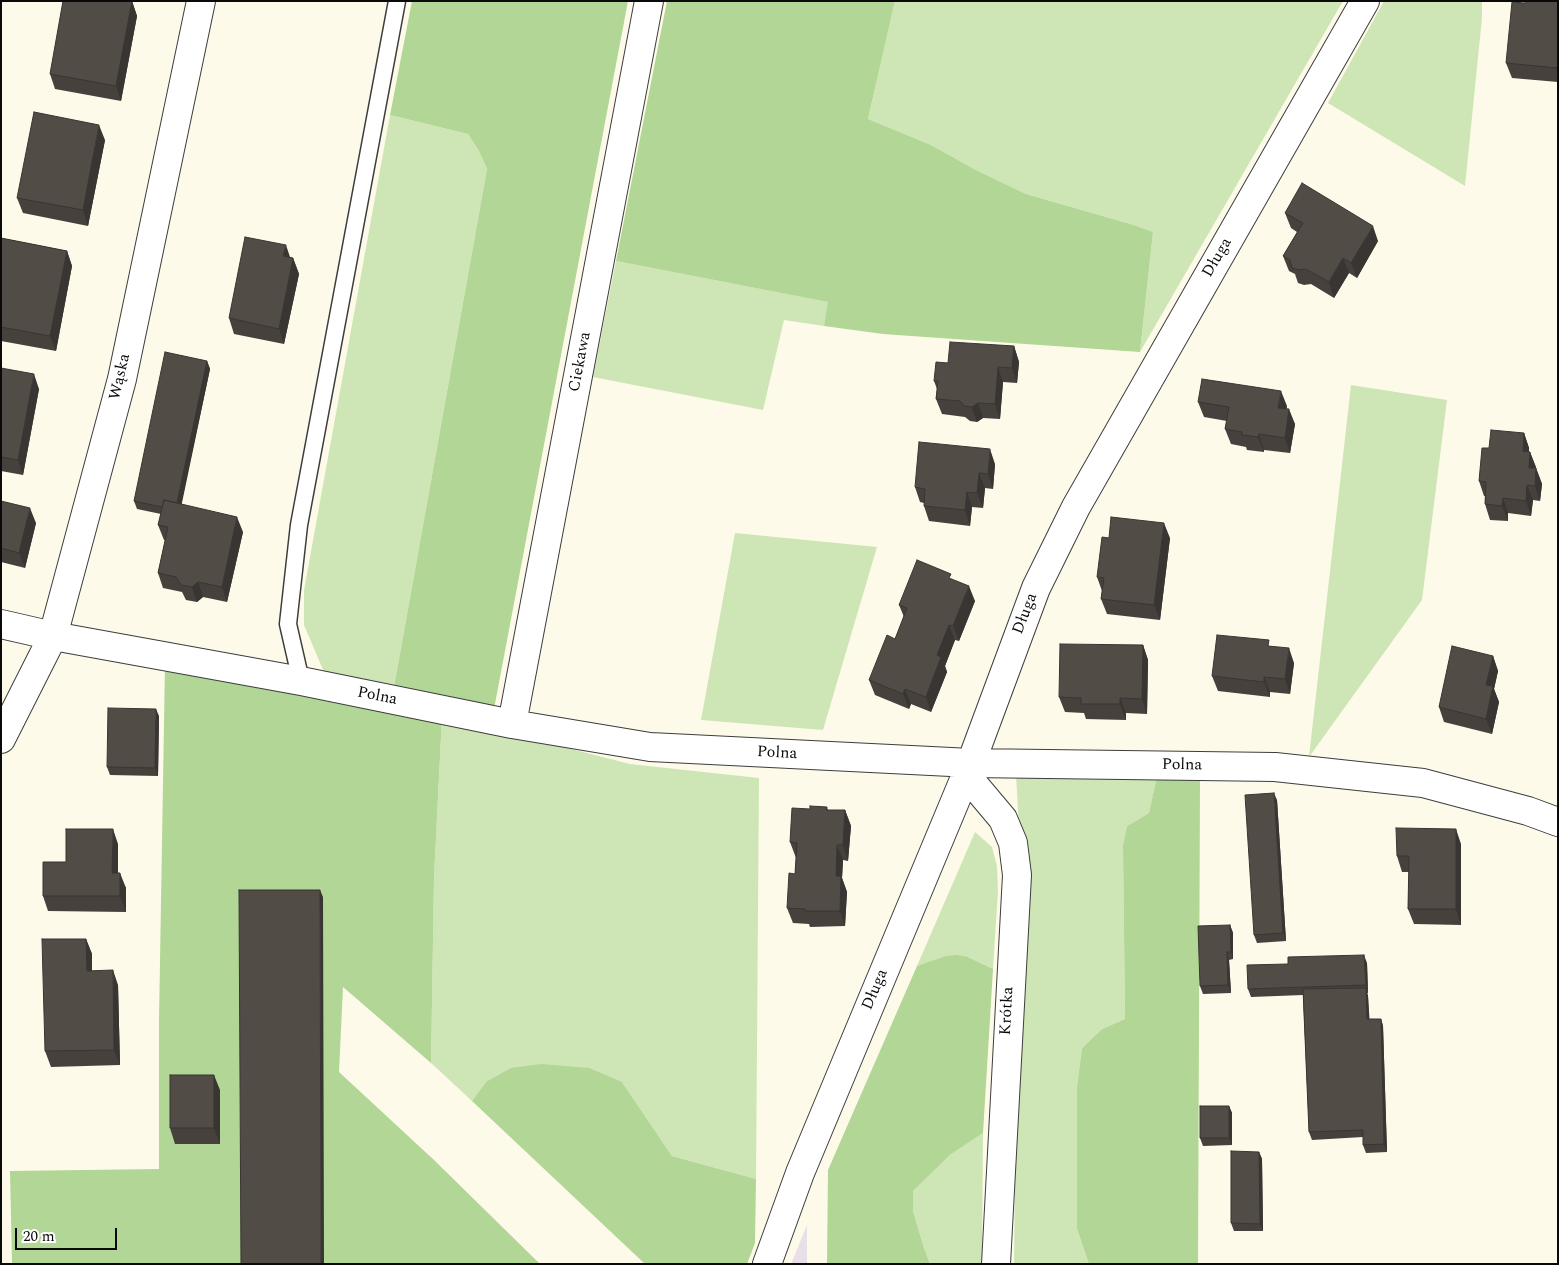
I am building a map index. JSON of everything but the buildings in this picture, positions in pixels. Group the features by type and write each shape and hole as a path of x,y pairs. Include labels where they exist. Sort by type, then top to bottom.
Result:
{"street":[{"name":"Wąska","path":"1,739 53,636 122,379 201,1"},
{"name":"Ciekawa","path":"512,724 649,1"},
{"name":"Długa","path":"767,1264 800,1173 968,769 1036,588 1076,508 1364,1"},
{"name":"Polna","path":"1,624 53,636 301,682 512,724 650,747 968,769 1275,767 1423,783 1528,811 1558,822"},
{"name":"Krótka","path":"968,769 1004,819 1014,843 1017,875 996,1264"}],"lane":[{"path":"301,682 288,624 299,525 396,1"}],"shaded area":[{"path":"807,1225 807,1264 791,1264"}],"green space":[{"path":"412,1 628,1 494,709 394,687 487,169 479,151 468,134 390,115"},
{"path":"667,1 895,1 868,119 931,145 976,170 1026,194 1153,232 1140,352 883,334 824,326 828,302 616,261"},
{"path":"895,1 1343,1 1140,352 1153,232 1026,194 976,170 931,145 868,119"},
{"path":"1384,1 1482,1 1482,18 1465,186 1328,103"},
{"path":"390,115 468,134 479,151 487,169 394,687 324,672 304,625 304,590"},
{"path":"616,261 829,302 824,326 784,320 763,410 593,377"},
{"path":"1351,385 1447,400 1422,600 1309,757"},
{"path":"735,533 877,547 823,730 701,720"},
{"path":"165,664 442,716 434,878 431,1063 343,987 339,1072 434,1160 540,1264 12,1264 10,1171 159,1169 159,1021"},
{"path":"442,716 630,764 759,778 756,1179 672,1156 622,1082 486,1082 472,1101 431,1063 434,878"},
{"path":"1016,775 1157,776 1149,813 1127,826 1123,845 1125,1019 1102,1029 1082,1048 1077,1087 1077,1229 1089,1264 1014,1264 1019,828"},
{"path":"1157,776 1200,777 1198,1264 1089,1264 1077,1229 1077,1087 1082,1048 1102,1029 1125,1019 1123,845 1127,826 1149,813"},
{"path":"975,832 992,847 997,866 998,891 993,969 968,957 917,966"},
{"path":"946,956 968,957 993,969 983,1133 950,1155 913,1191 913,1211 930,1264 827,1264 828,1170 917,966"},
{"path":"541,1064 589,1068 622,1082 672,1156 756,1179 755,1243 747,1264 645,1264 472,1101 486,1082 511,1068"},
{"path":"983,1133 982,1264 930,1264 913,1211 913,1191 950,1155"}]}
